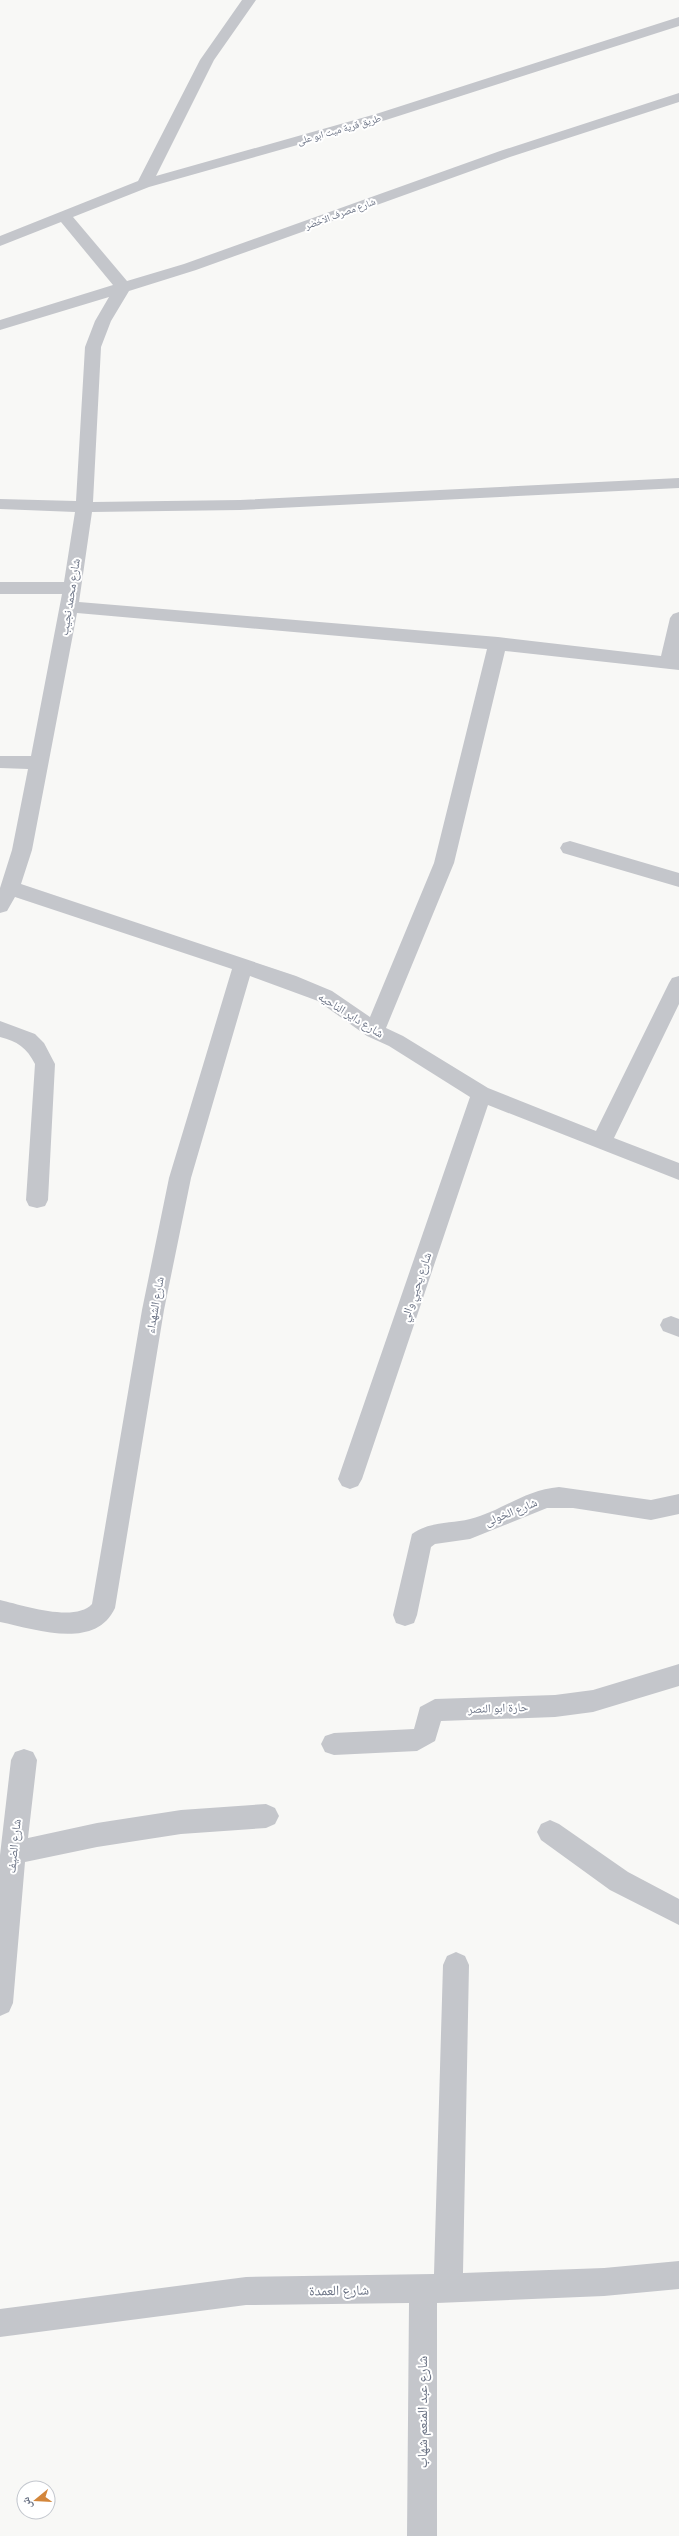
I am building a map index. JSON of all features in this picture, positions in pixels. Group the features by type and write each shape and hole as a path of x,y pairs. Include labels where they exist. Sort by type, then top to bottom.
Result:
{"street":[{"path":"144,184 207,60 249,0"},
{"name":"طريق قرية ميت ابو على","path":"0,241 144,184 381,118 679,21"},
{"name":"شارع مصرف الاخضر","path":"0,325 190,267 505,154 679,97"},
{"path":"64,216 123,287"},
{"name":"شارع محمد نجيب","path":"0,906 10,888 22,850 69,607 84,507 90,374 93,348 103,321 123,287"},
{"path":"0,504 84,507 247,504 679,483"},
{"path":"0,588 72,588"},
{"path":"69,607 311,625 498,643 674,664 679,618"},
{"path":"374,1031 444,863 498,643"},
{"path":"0,762 39,762"},
{"path":"570,848 679,880"},
{"name":"شارع داير الناحيه","path":"10,888 243,965 325,996 374,1031 396,1041 481,1094 679,1172"},
{"name":"شارع الشهداء","path":"0,1611 64,1623 79,1623 93,1618 103,1608 152,1318 180,1178 243,965"},
{"path":"602,1142 679,983"},
{"path":"0,1029 20,1035 37,1045 45,1064 37,1200"},
{"name":"شارع يحيي والي","path":"350,1479 481,1094"},
{"name":"شارع الخولى","path":"405,1615 420,1541 428,1535 470,1528 530,1503 558,1496 657,1511 679,1504"},
{"name":"حارة ابو النصر","path":"334,1744 417,1740 424,1737 428,1732 429,1715 435,1710 555,1706 593,1701 679,1675"},
{"name":"شارع الضيف","path":"0,2003 13,1853 24,1760"},
{"path":"13,1853 97,1835 181,1822 266,1816"},
{"path":"550,1832 619,1881 679,1913"},
{"name":"شارع عبد المنعم شهاب","path":"422,2536 435,2288 456,1965"},
{"name":"شارع العمدة","path":"0,2323 246,2291 435,2288 604,2282 679,2275"}]}
